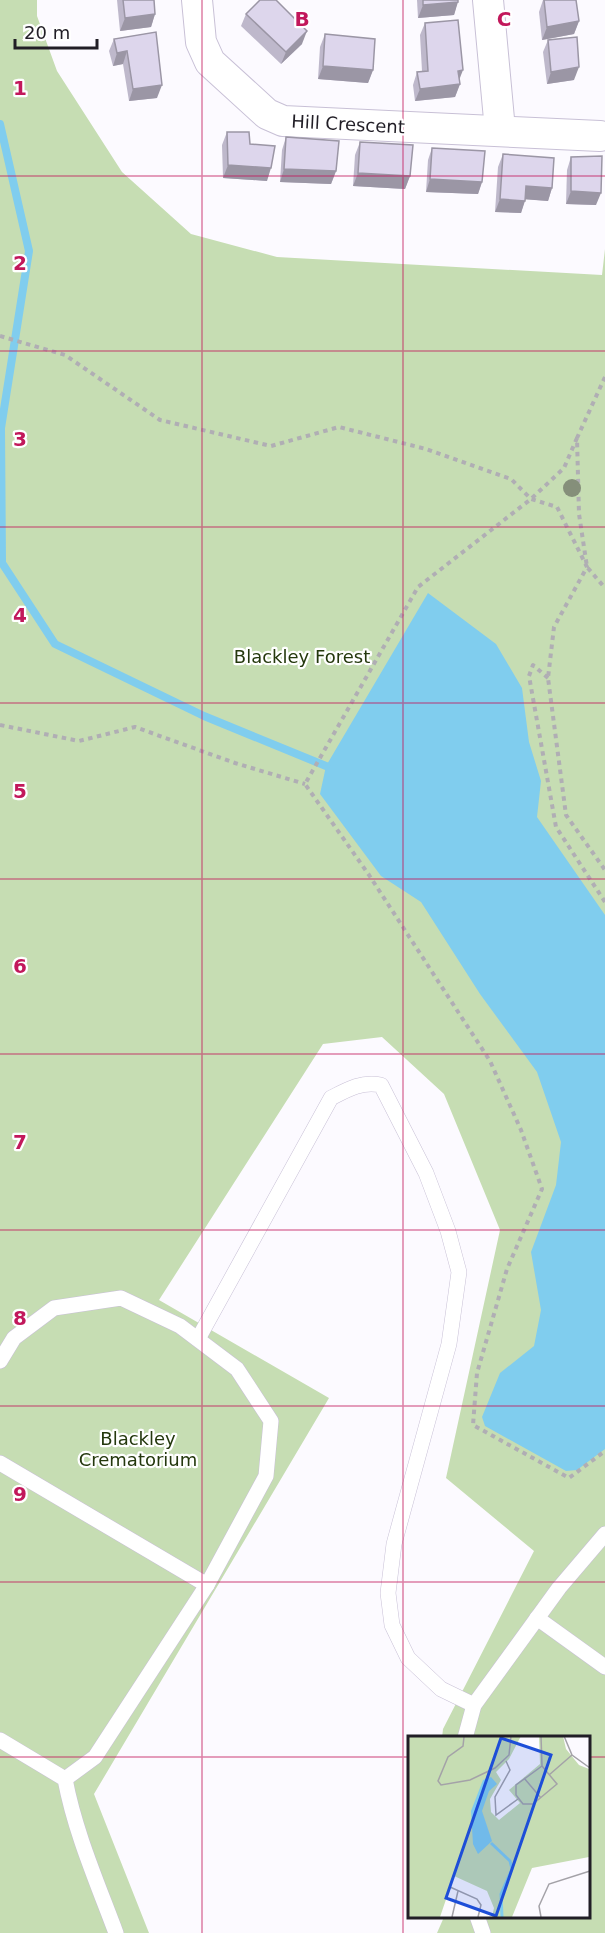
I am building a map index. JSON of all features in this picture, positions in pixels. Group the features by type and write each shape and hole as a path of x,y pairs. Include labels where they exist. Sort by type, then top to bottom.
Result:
{"street":[{"name":"Hill Crescent","path":"197,0 201,42 210,62 267,114 283,121 600,136"},
{"path":"488,0 500,130"}],"lane":[{"path":"198,1339 331,1098 350,1088 369,1083 381,1085 426,1173 448,1231 459,1272 449,1344 394,1544 388,1593 392,1625 408,1658 441,1689 474,1705"},
{"path":"0,1361 14,1338 54,1308 121,1298 180,1326 237,1369 271,1421 266,1476 207,1585 94,1757 65,1779"},
{"path":"0,1463 207,1585"},
{"path":"466,1736 474,1705 559,1588 605,1534"},
{"path":"537,1618 605,1667"},
{"path":"0,1740 65,1779 70,1806 81,1840 116,1933"},
{"path":"477,1918 483,1933"}],"path":[{"path":"0,336 65,355 160,420 271,447 339,427 426,448 511,479 531,499 557,507 586,567 605,588"},
{"path":"305,784 418,587 531,499 564,468 605,377"},
{"path":"577,438 579,514 586,567 554,627 548,678 566,815 605,870"},
{"path":"548,678 533,665 529,676 556,827 605,902"},
{"path":"0,725 79,741 135,727 235,763 305,784 369,874 490,1061 521,1130 542,1189 507,1269 477,1373 473,1425 569,1478 605,1451"}],"green space":[{"name":"Blackley Forest","path":"0,0 37,0 37,16 57,71 122,172 191,234 277,257 602,275 605,249 605,1933 437,1933 444,1918 590,1918 590,1736 442,1736 443,1729 534,1551 446,1478 500,1230 444,1094 382,1037 323,1044 159,1300 329,1398 94,1794 149,1933 0,1933"}],"water":[{"path":"428,593 496,644 522,688 529,742 541,781 537,817 605,915 605,1449 577,1470 566,1471 485,1426 482,1417 500,1373 534,1346 541,1310 531,1252 556,1185 561,1142 537,1072 480,994 421,902 381,876 320,794 326,766"}],"building":[{"path":"123,0 154,0 155,14 125,18"},
{"path":"260,0 276,0 307,31 286,52 246,14"},
{"path":"423,0 458,0 458,2 423,5"},
{"path":"544,0 576,0 579,21 547,27"},
{"path":"458,20 463,70 458,71 460,84 420,89 417,72 428,71 425,23"},
{"path":"156,32 162,85 133,89 127,51 117,53 114,39"},
{"path":"325,34 375,39 373,70 323,66"},
{"path":"577,37 579,67 551,72 548,40"},
{"path":"227,132 249,132 250,144 275,146 271,168 228,165"},
{"path":"286,137 339,141 336,171 284,169"},
{"path":"360,142 413,145 410,176 358,173"},
{"path":"432,148 485,151 482,182 430,179"},
{"path":"503,154 554,158 552,188 526,186 525,201 500,199"},
{"path":"602,156 601,193 571,191 571,157"}],"waterway":[{"path":"0,124 29,251 1,428 2,563 55,644 204,716 326,766"}],"park label":[{"name":"Blackley Crematorium","path":"138,1448"}]}
